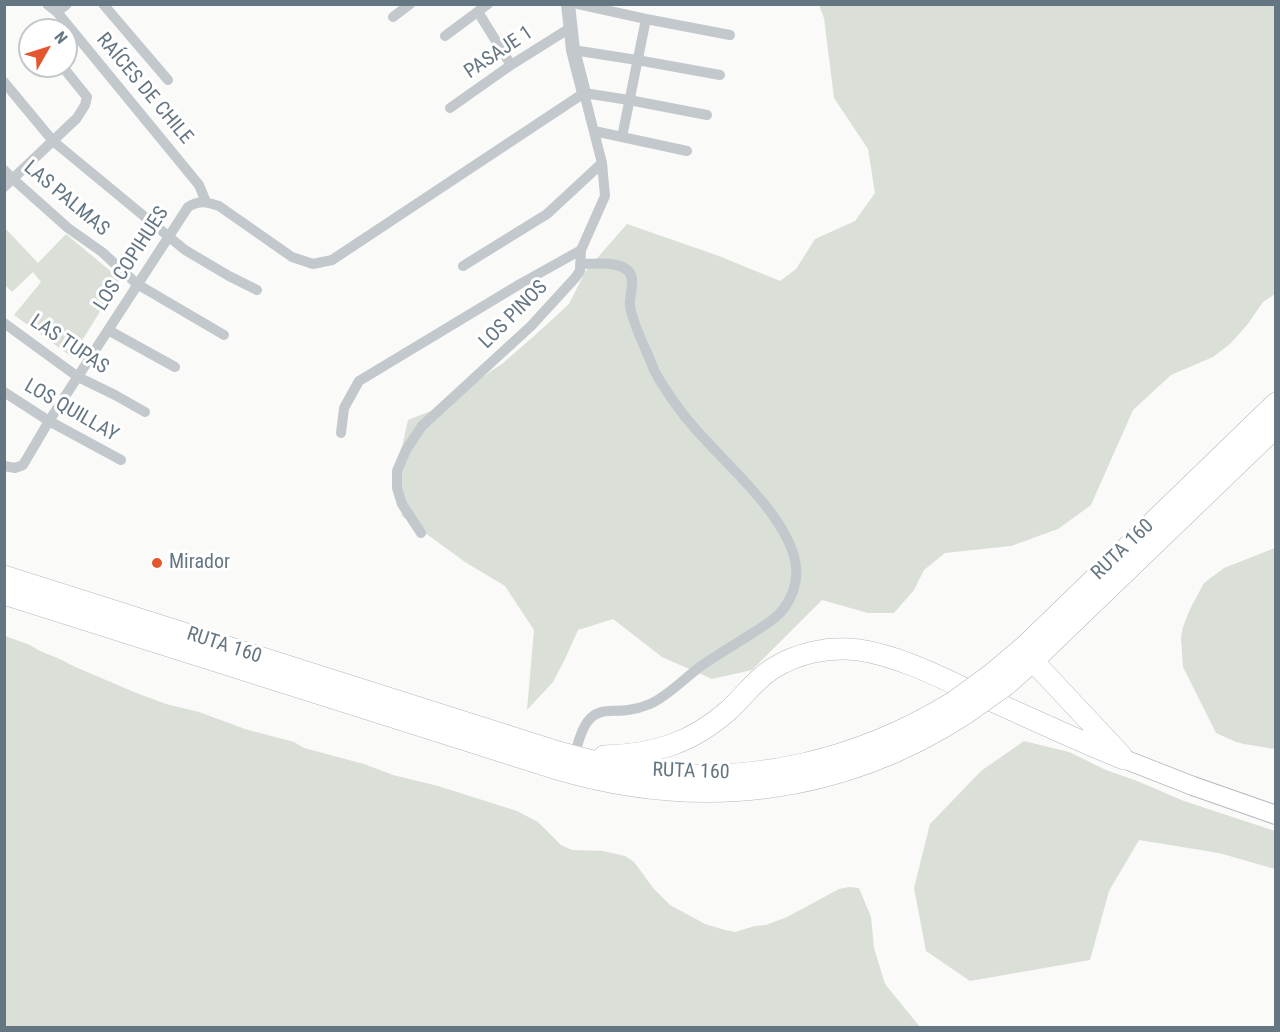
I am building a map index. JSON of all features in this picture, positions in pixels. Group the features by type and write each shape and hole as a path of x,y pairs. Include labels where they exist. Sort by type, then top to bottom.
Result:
{"highway":[{"name":"RUTA 160","path":"999,680 1019,651 1275,403"},
{"name":"RUTA 160","path":"4,594 557,770 640,788 680,792 726,792 767,788 818,779 860,766 894,753 928,736 959,709 999,680 1033,661 1275,427"},
{"name":"RUTA 160","path":"4,576 574,756 621,768 677,774 723,775 769,771 816,762 866,746 959,709"},
{"path":"574,756 642,754 676,744 719,719 762,676 778,666 811,653 843,649 874,653 925,671 1124,759"},
{"path":"1033,661 1124,759"}],"main road":[{"path":"1124,759 1275,814"}],"street":[{"name":"RAÍCES DE CHILE","path":"47,4 57,12 199,185 206,202"},
{"path":"57,12 67,4"},
{"path":"103,4 168,80"},
{"path":"393,17 410,4"},
{"path":"445,36 488,4"},
{"path":"568,4 573,50 584,93"},
{"path":"578,4 629,10 646,19 730,35"},
{"path":"478,12 511,65"},
{"path":"622,136 646,19"},
{"name":"PASAJE 1","path":"450,108 511,65 570,28"},
{"path":"573,50 720,75"},
{"path":"9,183 77,118 85,105 87,97 72,78"},
{"path":"4,82 53,141 185,250 257,290"},
{"path":"206,202 219,206 292,257 313,264 332,260 584,93 707,115"},
{"name":"LOS PINOS","path":"421,533 402,504 397,488 397,471 406,450 423,426 531,326 580,271 581,250 605,196 602,163 584,93"},
{"path":"594,130 687,151"},
{"path":"463,266 547,214 602,163"},
{"name":"LAS PALMAS","path":"4,170 9,183 102,252 137,284 224,335"},
{"name":"LOS COPIHUES","path":"4,466 15,468 23,465 49,421 188,207 195,202 206,202"},
{"path":"341,433 344,408 359,381 581,250"},
{"path":"574,756 586,724 592,717 602,712 627,711 653,703 702,666 767,623 789,600 795,587 797,574 796,561 790,544 777,522 756,494 675,405 656,375 630,306 633,281 630,273 626,268 614,264 580,264"},
{"name":"LAS TUPAS","path":"4,323 78,377 145,412"},
{"path":"108,330 176,368"},
{"name":"LOS QUILLAY","path":"4,392 49,421 121,460"}],"shaded area":[{"path":"819,5 1275,5 1275,294 1263,302 1230,344 1213,357 1171,375 1133,410 1091,505 1058,529 1011,546 945,553 924,570 914,590 894,613 868,613 822,600 752,670 712,679 662,657 613,619 578,630 553,682 527,710 534,630 505,586 465,562 402,516 398,465 408,420 436,409 503,363 533,337 569,304 585,272 627,224 719,256 780,281 796,269 815,239 855,221 875,193 868,149 834,98 824,18"},
{"path":"5,228 38,263 66,234 120,279 72,357 14,315 41,282 33,272 12,292 5,285"},
{"path":"1275,548 1275,749 1236,742 1216,733 1183,667 1181,637 1190,609 1204,583 1224,568"},
{"path":"5,636 166,704 199,712 245,729 294,742 304,748 517,811 538,822 561,845 572,850 603,851 625,856 634,862 654,889 670,905 705,924 725,930 735,932 766,925 787,917 839,889 859,888 871,917 874,948 885,984 920,1027 5,1027"},
{"path":"1024,741 1069,752 1106,770 1184,801 1275,831 1275,869 1219,853 1139,840 1109,891 1090,960 970,981 926,951 914,888 930,824 981,771"}],"place":[{"name":"Mirador","path":"157,563"}]}
